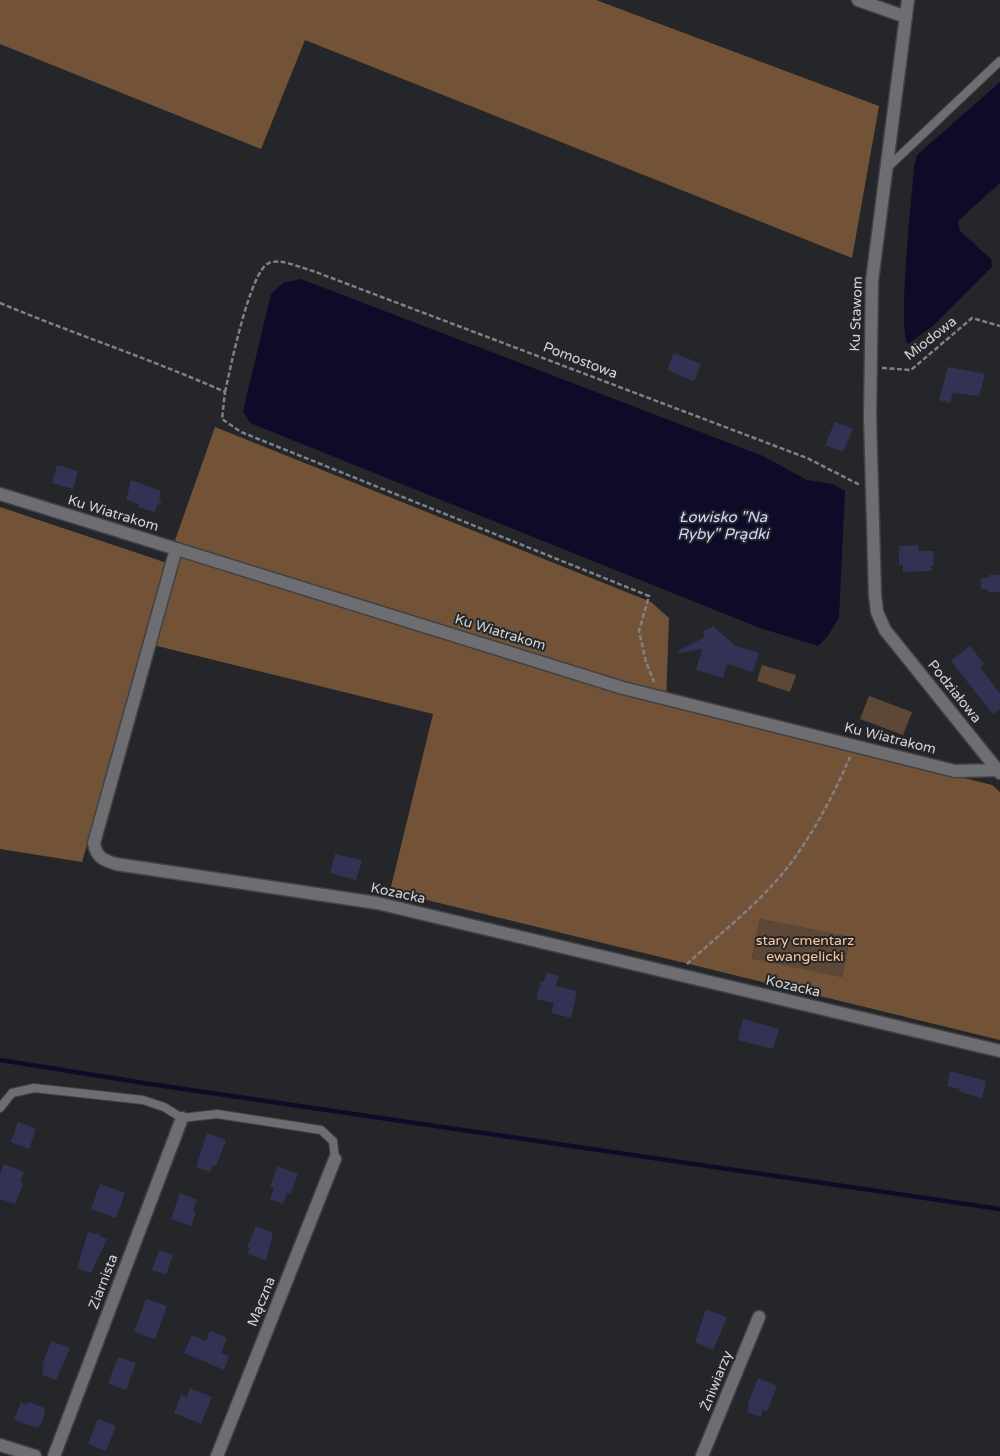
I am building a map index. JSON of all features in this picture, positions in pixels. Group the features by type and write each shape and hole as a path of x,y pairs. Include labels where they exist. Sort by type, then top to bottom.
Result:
{"street":[{"path":"858,0 906,17"},
{"name":"Ku Stawom","path":"885,630 878,612 875,595 872,491 872,281 908,0"},
{"name":"Ku Wiatrakom","path":"0,494 623,688 954,771 999,771"},
{"name":"Kozacka","path":"176,549 94,843 96,853 100,858 116,864 377,904 1000,1052"},
{"name":"Podziałowa","path":"885,630 999,771"},
{"name":"Ziarnista","path":"54,1456 182,1118"},
{"name":"Mączna","path":"217,1456 335,1159"},
{"name":"Żniwiarzy","path":"702,1456 759,1317"},
{"path":"0,1445 35,1456"}],"lane":[{"path":"886,169 1000,61"},
{"path":"0,1108 12,1093 34,1088 142,1100 164,1107 182,1118 216,1114 321,1130 333,1141 335,1159"}],"path":[{"name":"Pomostowa","path":"225,392 249,298 260,271 267,263 276,261 322,274 807,458 872,491"},
{"path":"0,303 67,331 173,369 225,392 222,419 241,432 649,596 639,630 646,662 660,697"},
{"name":"Miodowa","path":"871,367 911,370 972,318 1000,326"},
{"path":"676,975 765,892 790,864 836,790 854,746"}],"green space":[{"path":"762,665 796,675 790,692 757,681"},
{"path":"869,696 912,712 903,735 860,719"},
{"name":"stary cmentarz ewangelicki","path":"760,919 850,937 842,977 752,960"}],"shaded area":[{"path":"0,0 596,0 879,106 852,258 305,40 261,149 0,44"},
{"path":"215,427 651,602 669,618 666,703 992,785 1000,792 1000,1040 390,891 433,714 145,643 82,862 0,849 0,507 167,563","holes":["760,919 850,937 842,977 752,959"]}],"water":[{"path":"1000,82 1000,183 958,221 960,231 991,259 992,267 933,326 908,344 905,333 905,289 908,232 917,155"},
{"name":"Łowisko \"Na Ryby\" Prądki","path":"301,279 763,456 807,480 833,484 845,491 839,618 827,637 818,646 757,627 250,423 243,411 271,294 283,283"}],"building":[{"path":"674,353 701,364 694,381 667,370"},
{"path":"948,367 985,374 979,396 953,393 950,403 939,400"},
{"path":"835,422 853,429 843,452 825,445"},
{"path":"57,465 78,471 73,489 52,483"},
{"path":"131,480 161,491 159,498 162,502 157,505 155,512 138,507 139,504 126,500"},
{"path":"918,545 919,551 933,551 934,565 931,566 932,571 903,572 903,565 899,565 899,546"},
{"path":"989,575 1000,575 1000,592 988,592 988,589 981,589 981,578 989,578"},
{"path":"714,626 736,646 759,653 753,672 727,664 723,678 696,670 702,649 679,653 678,651 705,637 703,631"},
{"path":"970,646 984,664 980,667 1000,694 1000,709 993,714 951,661"},
{"path":"335,854 362,860 356,880 330,873"},
{"path":"546,973 559,976 556,986 577,991 571,1018 551,1013 554,1003 536,999 541,981 544,982"},
{"path":"743,1019 779,1029 773,1049 738,1040"},
{"path":"950,1071 986,1081 982,1099 959,1091 960,1089 947,1086"},
{"path":"18,1122 36,1129 29,1149 11,1142"},
{"path":"207,1133 226,1140 216,1166 213,1165 210,1172 196,1167"},
{"path":"4,1164 24,1172 20,1182 23,1184 15,1204 0,1199 0,1174"},
{"path":"278,1166 298,1174 290,1194 287,1193 283,1204 270,1199 274,1188 270,1186"},
{"path":"100,1184 125,1193 116,1218 91,1209"},
{"path":"180,1193 197,1200 193,1211 196,1213 191,1226 171,1219"},
{"path":"256,1226 273,1233 266,1261 247,1253 250,1248 247,1247"},
{"path":"88,1232 99,1233 101,1237 107,1239 91,1273 77,1268"},
{"path":"159,1250 173,1255 166,1275 152,1270"},
{"path":"146,1299 167,1306 155,1339 134,1332"},
{"path":"706,1309 727,1318 713,1350 695,1342"},
{"path":"210,1331 227,1338 221,1353 229,1356 224,1370 184,1353 192,1335 206,1341"},
{"path":"51,1341 70,1348 56,1380 42,1375 44,1367 42,1366"},
{"path":"118,1357 136,1363 126,1390 108,1383"},
{"path":"758,1378 777,1386 767,1411 763,1410 761,1417 747,1412 748,1404"},
{"path":"190,1388 212,1397 201,1424 174,1413 181,1395 187,1397"},
{"path":"21,1402 27,1405 29,1402 45,1408 43,1420 38,1428 14,1420"},
{"path":"98,1419 116,1426 106,1451 88,1444"}],"waterway":[{"path":"0,1060 150,1084 1000,1209"}]}
